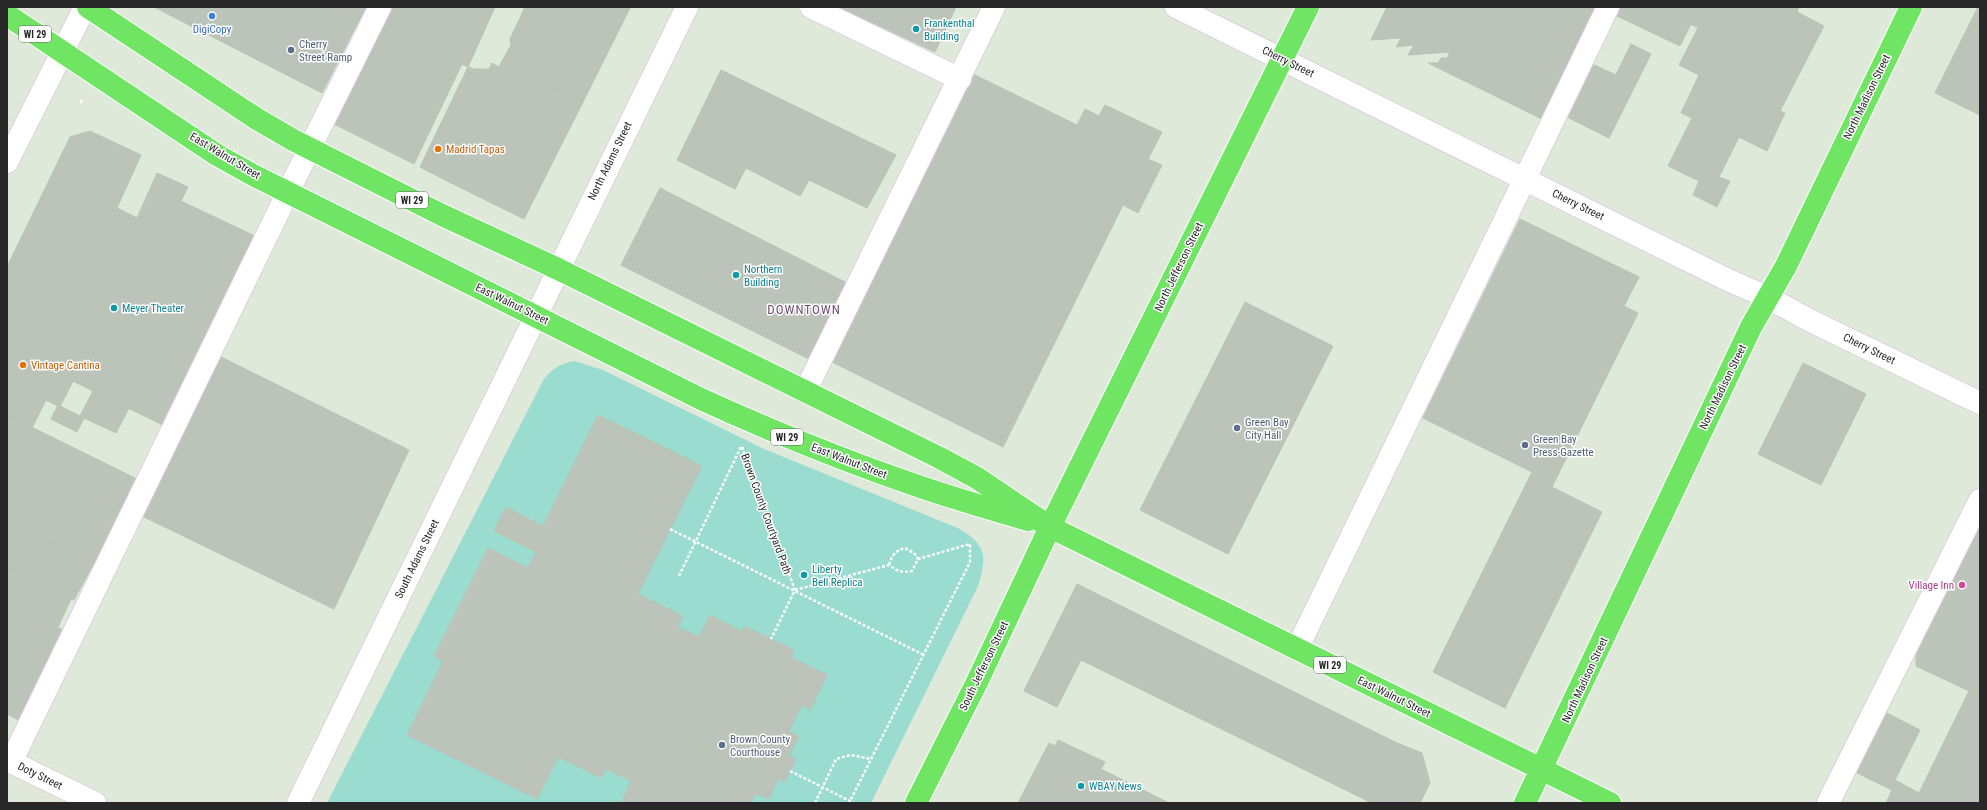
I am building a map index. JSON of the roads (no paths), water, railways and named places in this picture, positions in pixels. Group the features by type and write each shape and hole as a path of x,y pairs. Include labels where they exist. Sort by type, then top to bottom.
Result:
{"main road":[{"name":"East Walnut Street","path":"88,7 257,119 310,148 442,216 558,269 977,478 1050,527 1610,803"},
{"name":"North Jefferson Street","path":"1050,527 1308,7"},
{"name":"North Madison Street","path":"1525,803 1542,770 1682,471 1767,297 1786,266 1911,7"},
{"name":"East Walnut Street","path":"7,15 166,119 217,155 701,399 760,427 916,486 1050,527"},
{"name":"South Jefferson Street","path":"916,803 978,680 1050,527"}],"street":[{"path":"7,162 84,7"},
{"path":"9,761 380,7"},
{"name":"North Adams Street","path":"536,316 687,7"},
{"path":"811,7 960,79"},
{"path":"805,392 960,79 994,7"},
{"name":"Cherry Street","path":"1176,7 1728,280 1767,297 1809,320 1980,404"},
{"path":"1297,649 1608,7"},
{"name":"South Adams Street","path":"298,803 536,316"},
{"path":"1828,803 1980,500"},
{"name":"Doty Street","path":"9,761 95,803"}],"place":[{"name":"DigiCopy","path":"212,16"},
{"name":"Frankenthal Building","path":"916,29"},
{"name":"Cherry Street Ramp","path":"291,50"},
{"name":"Madrid Tapas","path":"438,149"},
{"name":"Northern Building","path":"736,275"},
{"name":"Meyer Theater","path":"114,308"},
{"name":"Vintage Cantina","path":"23,365"},
{"name":"Green Bay City Hall","path":"1237,428"},
{"name":"Green Bay Press-Gazette","path":"1525,445"},
{"name":"Liberty Bell Replica","path":"804,575"},
{"name":"Village Inn","path":"1962,585"},
{"name":"Brown County Courthouse","path":"722,745"},
{"name":"WBAY News","path":"1081,786"}],"district":[{"name":"DOWNTOWN","path":"804,309"}]}
